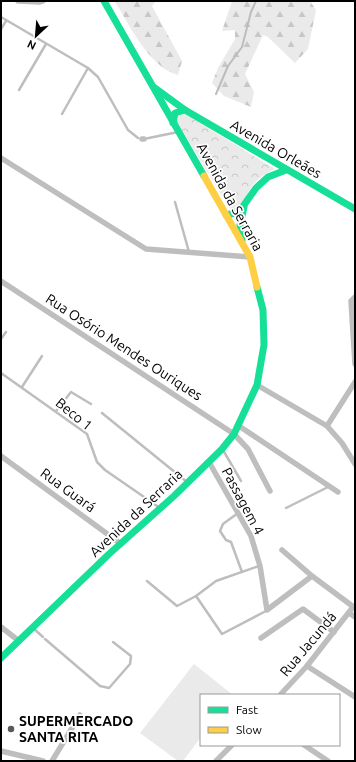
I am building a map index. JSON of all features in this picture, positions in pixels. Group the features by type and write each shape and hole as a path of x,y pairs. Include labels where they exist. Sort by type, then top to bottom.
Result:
{"main road":[{"name":"Avenida da Serraria","path":"1,658 121,544 188,483 222,449 239,426 257,386 264,345 263,310 250,257 104,1"},
{"name":"Avenida Orleães","path":"152,84 185,110 355,209"},
{"path":"174,124 173,118 175,113 185,110"},
{"path":"226,215 239,212 256,188 268,177 286,170"},
{"path":"242,242 240,225 244,207"},
{"name":"Avenida da Serraria","path":"1,664 19,641"}],"street":[{"path":"18,1 42,1"},
{"path":"1,158 146,249 250,257"},
{"name":"Rua Osório Mendes Ouriques","path":"1,281 234,434 248,449 270,491"},
{"path":"355,297 351,301 355,364"},
{"path":"327,426 355,382"},
{"path":"257,386 327,426 342,444 355,464"},
{"path":"239,426 338,492"},
{"name":"Rua Guará","path":"1,456 121,544"},
{"name":"Passagem 4","path":"209,462 239,513 250,536 260,566 267,610"},
{"path":"282,550 312,576 354,608"},
{"path":"267,610 312,576"},
{"name":"Rua Jacundá","path":"281,694 307,666 354,608"},
{"path":"261,638 303,609 334,632"},
{"path":"349,613 355,617"},
{"path":"1,628 19,641"},
{"path":"307,666 355,697"},
{"path":"52,761 80,714"},
{"path":"216,761 231,746"},
{"path":"306,746 328,761"},
{"path":"1,751 43,761"}],"lane":[{"path":"1,18 88,68 98,77 128,130 142,139 178,132"},
{"path":"1,29 6,20"},
{"path":"20,90 46,44"},
{"path":"62,114 88,68"},
{"path":"175,202 189,252"},
{"path":"1,339 6,332"},
{"path":"22,387 42,356"},
{"name":"Beco 1","path":"1,373 87,434 97,462 105,470 161,508"},
{"path":"56,411 71,392 91,404"},
{"path":"102,413 188,483"},
{"path":"222,449 241,481"},
{"path":"286,508 330,486"},
{"path":"239,513 223,524 220,531 226,540 231,542 242,572"},
{"path":"147,581 176,606 196,596 216,581 260,566"},
{"path":"196,596 222,634 267,610"},
{"path":"32,628 100,686 109,688 130,664 130,656 113,642"}],"green space":[{"path":"115,1 156,1 152,6 182,61 178,75 168,71 149,55"},
{"path":"232,1 310,1 316,10 308,49 295,63 268,37 263,35 245,74 254,92 251,107 224,96 212,83 218,68 235,39 235,30 222,31"},
{"path":"185,114 275,169 254,183 240,207 237,209 233,211 230,209 177,122 178,116"},
{"path":"194,664 232,694 200,694 200,738 183,761 178,761 140,733"}],"waterway":[{"path":"216,94 228,66 242,47 251,12 256,1"}],"traffic: fast":[{"path":"104,1 204,176"},
{"path":"155,88 185,110 355,209"},
{"path":"173,123 175,113 185,110"},
{"path":"226,215 239,212 256,188 268,177 286,170"},
{"path":"242,240 240,225 244,207"},
{"path":"1,658 109,554 174,496 222,449 234,434 257,385 264,345 263,310 257,287"}],"traffic: slow":[{"path":"204,176 250,257 257,287"}],"place":[{"name":"SUPERMERCADO SANTA RITA","path":"11,729"}]}
